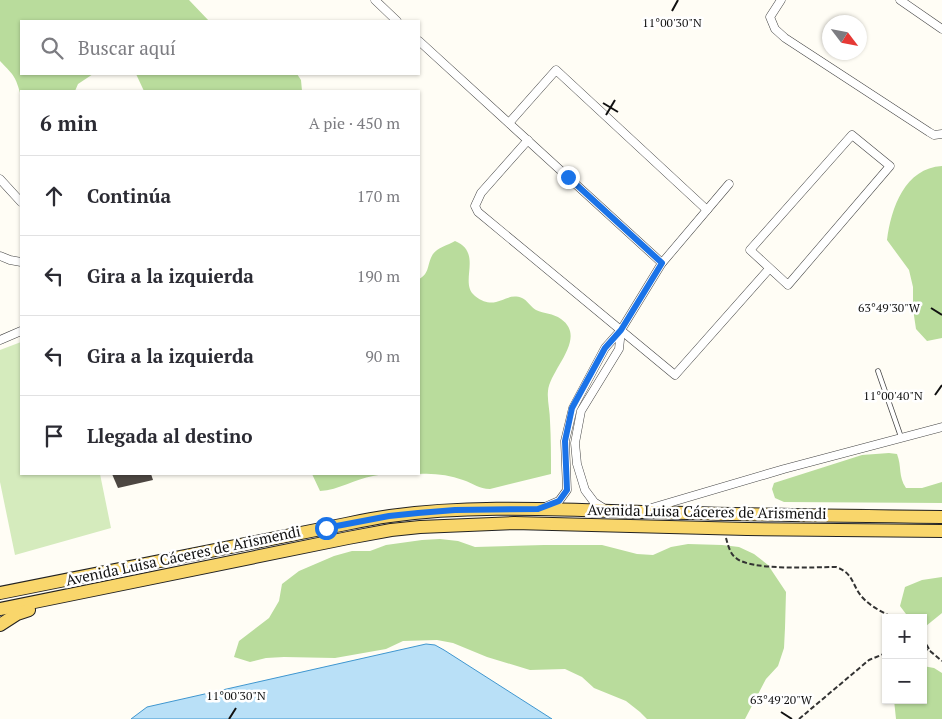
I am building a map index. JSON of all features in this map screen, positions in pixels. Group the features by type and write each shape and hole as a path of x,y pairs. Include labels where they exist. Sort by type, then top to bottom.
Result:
{"main road":[{"name":"Avenida Luisa Cáceres de Arismendi","path":"0,593 389,516 455,510 538,509 942,517"},
{"name":"Avenida Luisa Cáceres de Arismendi","path":"0,609 357,536 420,527 514,523 942,531"},
{"path":"0,624 17,614 90,591"}],"street":[{"path":"375,0 396,20"},
{"path":"781,0 770,17 775,29 785,38 929,132 934,135 942,134"},
{"path":"900,0 942,29"},
{"path":"420,42 662,263"},
{"path":"509,124 556,70 707,210"},
{"path":"852,135 890,166 788,285 770,269 750,250 852,135"},
{"path":"528,140 481,193 475,206 478,212 674,375 770,269"},
{"path":"0,179 20,201"},
{"path":"609,511 594,502 585,490 577,464 572,408 605,348 621,330 662,263 729,184"},
{"path":"0,256 20,262"},
{"path":"538,509 559,501 567,490 565,441 619,349 621,330"},
{"path":"0,340 20,331"},
{"path":"599,360 608,366"},
{"path":"639,512 681,498 942,427"}],"lane":[{"path":"878,371 901,438"}],"path":[{"path":"722,528 729,548 735,558 757,566 836,568 846,571 853,579 863,598 887,614"},
{"path":"927,645 930,651"},
{"path":"927,650 942,661"},
{"path":"799,719 870,660 882,655"}],"green space":[{"path":"0,0 189,0 208,20 20,20 20,75 92,75 78,84 75,90 20,90 20,93 14,77 0,61"},
{"path":"136,75 298,75 301,80 302,90 144,90"},
{"path":"942,166 942,338 927,341 916,329 913,309 913,287 909,270 887,240 896,203 909,182 929,168"},
{"path":"455,241 463,246 470,260 470,290 483,301 489,303 510,297 522,298 536,310 558,317 568,327 571,335 569,344 550,382 548,391 551,474 490,489 447,476 420,474 420,278 427,271 431,257 440,248"},
{"path":"20,342 20,475 100,475 111,528 15,555 0,482 0,350"},
{"path":"897,454 902,479 906,488 922,488 942,482 942,503 784,502 775,498 772,489 774,483 862,455"},
{"path":"312,475 382,475 360,479 320,491"},
{"path":"440,539 458,541 475,547 602,545 637,554 653,555 671,547 688,544 739,547 754,554 768,565 786,592 784,648 778,666 766,679 745,719 647,719 626,701 594,688 582,677 565,669 530,670 487,657 453,643 437,640 403,641 386,649 335,658 284,657 266,658 250,662 234,657 239,641 269,618 279,601 282,584 299,571 334,556 352,551 370,551 386,545"},
{"path":"942,577 942,613 927,625 927,614 906,614 900,606 905,587 922,580"},
{"path":"927,667 934,668 942,673 942,719 896,719 894,704 927,704"}],"water":[{"path":"426,644 435,645 444,650 552,719 131,719 147,707"}],"route":[{"path":"326,528 389,516 418,513 455,510 538,509 559,501 567,490 565,441 572,408 605,348 621,330 662,263 568,177"}]}
